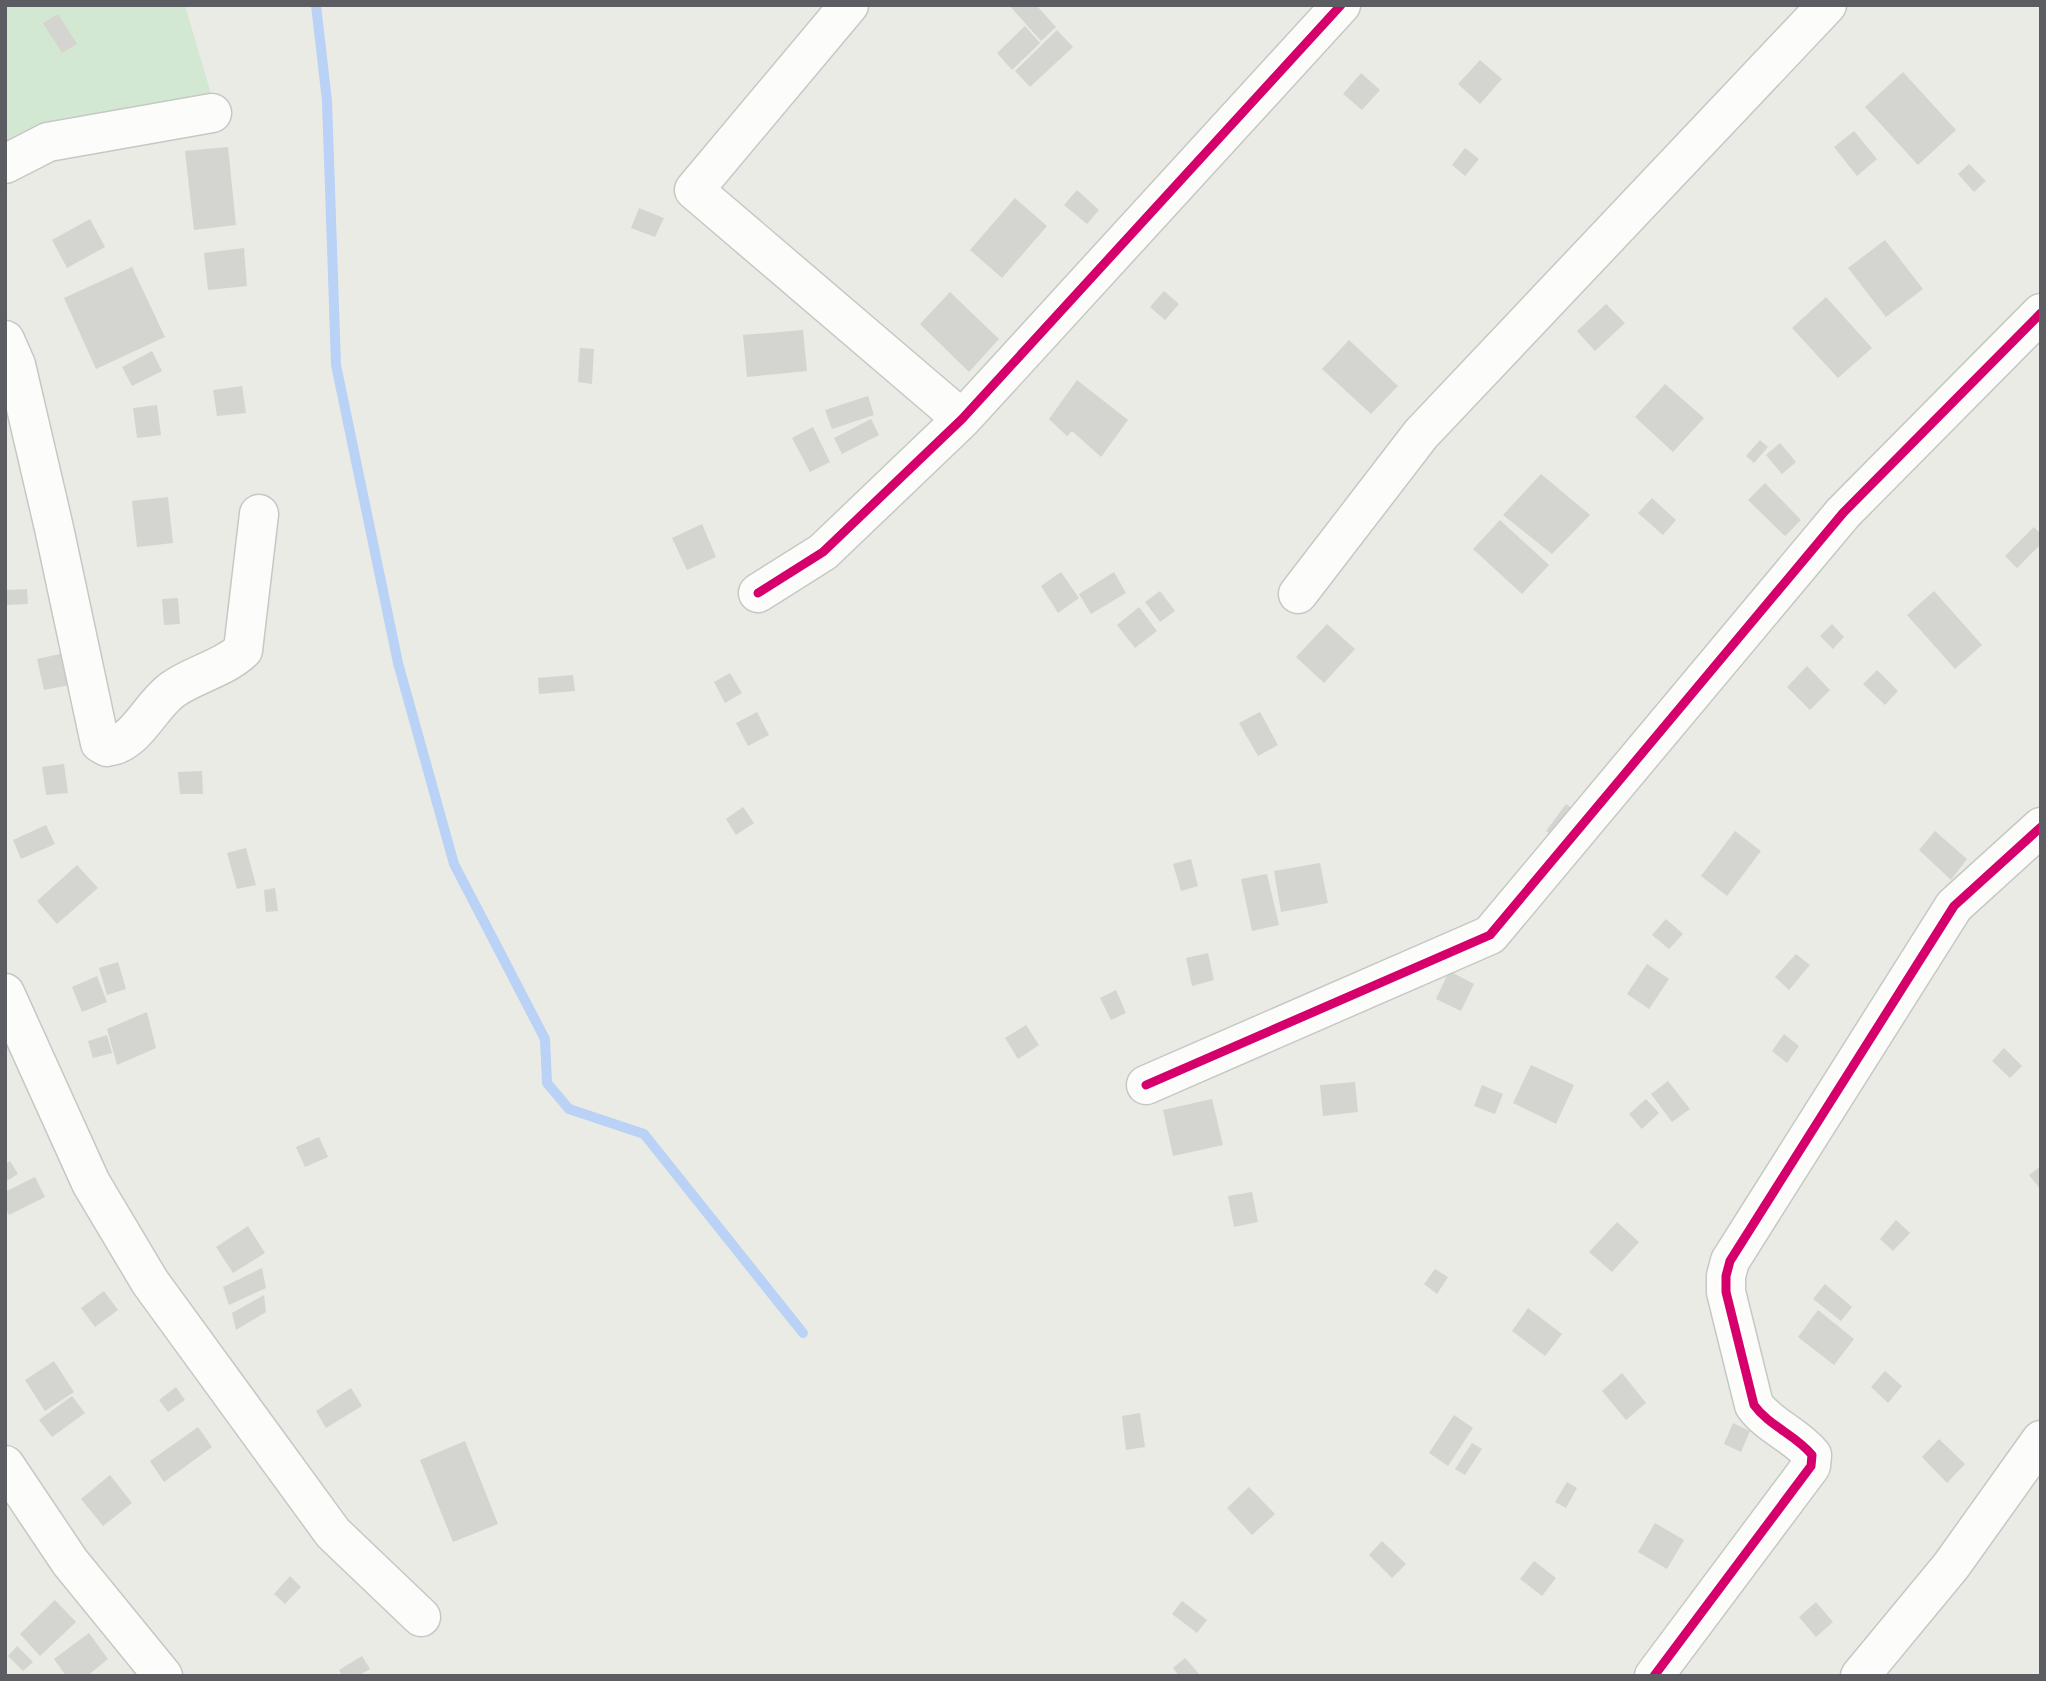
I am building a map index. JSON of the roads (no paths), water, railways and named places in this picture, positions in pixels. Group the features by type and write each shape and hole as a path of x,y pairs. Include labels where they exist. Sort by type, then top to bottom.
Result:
{"street":[{"path":"849,5 694,190 962,419"},
{"path":"758,593 823,552 962,419 1341,5"},
{"path":"1298,594 1421,434 1827,5"},
{"path":"5,164 48,142 212,113"},
{"path":"1146,1085 1490,935 1843,513 2041,313"},
{"path":"5,340 16,365 48,500 100,743 107,747 126,740 172,690 232,660 243,650 259,514"},
{"path":"1654,1676 1811,1466 1812,1455 1805,1446 1761,1415 1754,1405 1726,1292 1730,1261 1954,906 2041,827"},
{"path":"5,993 91,1183 150,1282 333,1533 421,1616"},
{"path":"1860,1676 1951,1566 2041,1440"},
{"path":"5,1465 70,1562 163,1676"}],"waterway":[{"path":"316,5 327,101 336,365 398,663 454,864 545,1039 547,1083 569,1109 644,1134 803,1333"}]}
